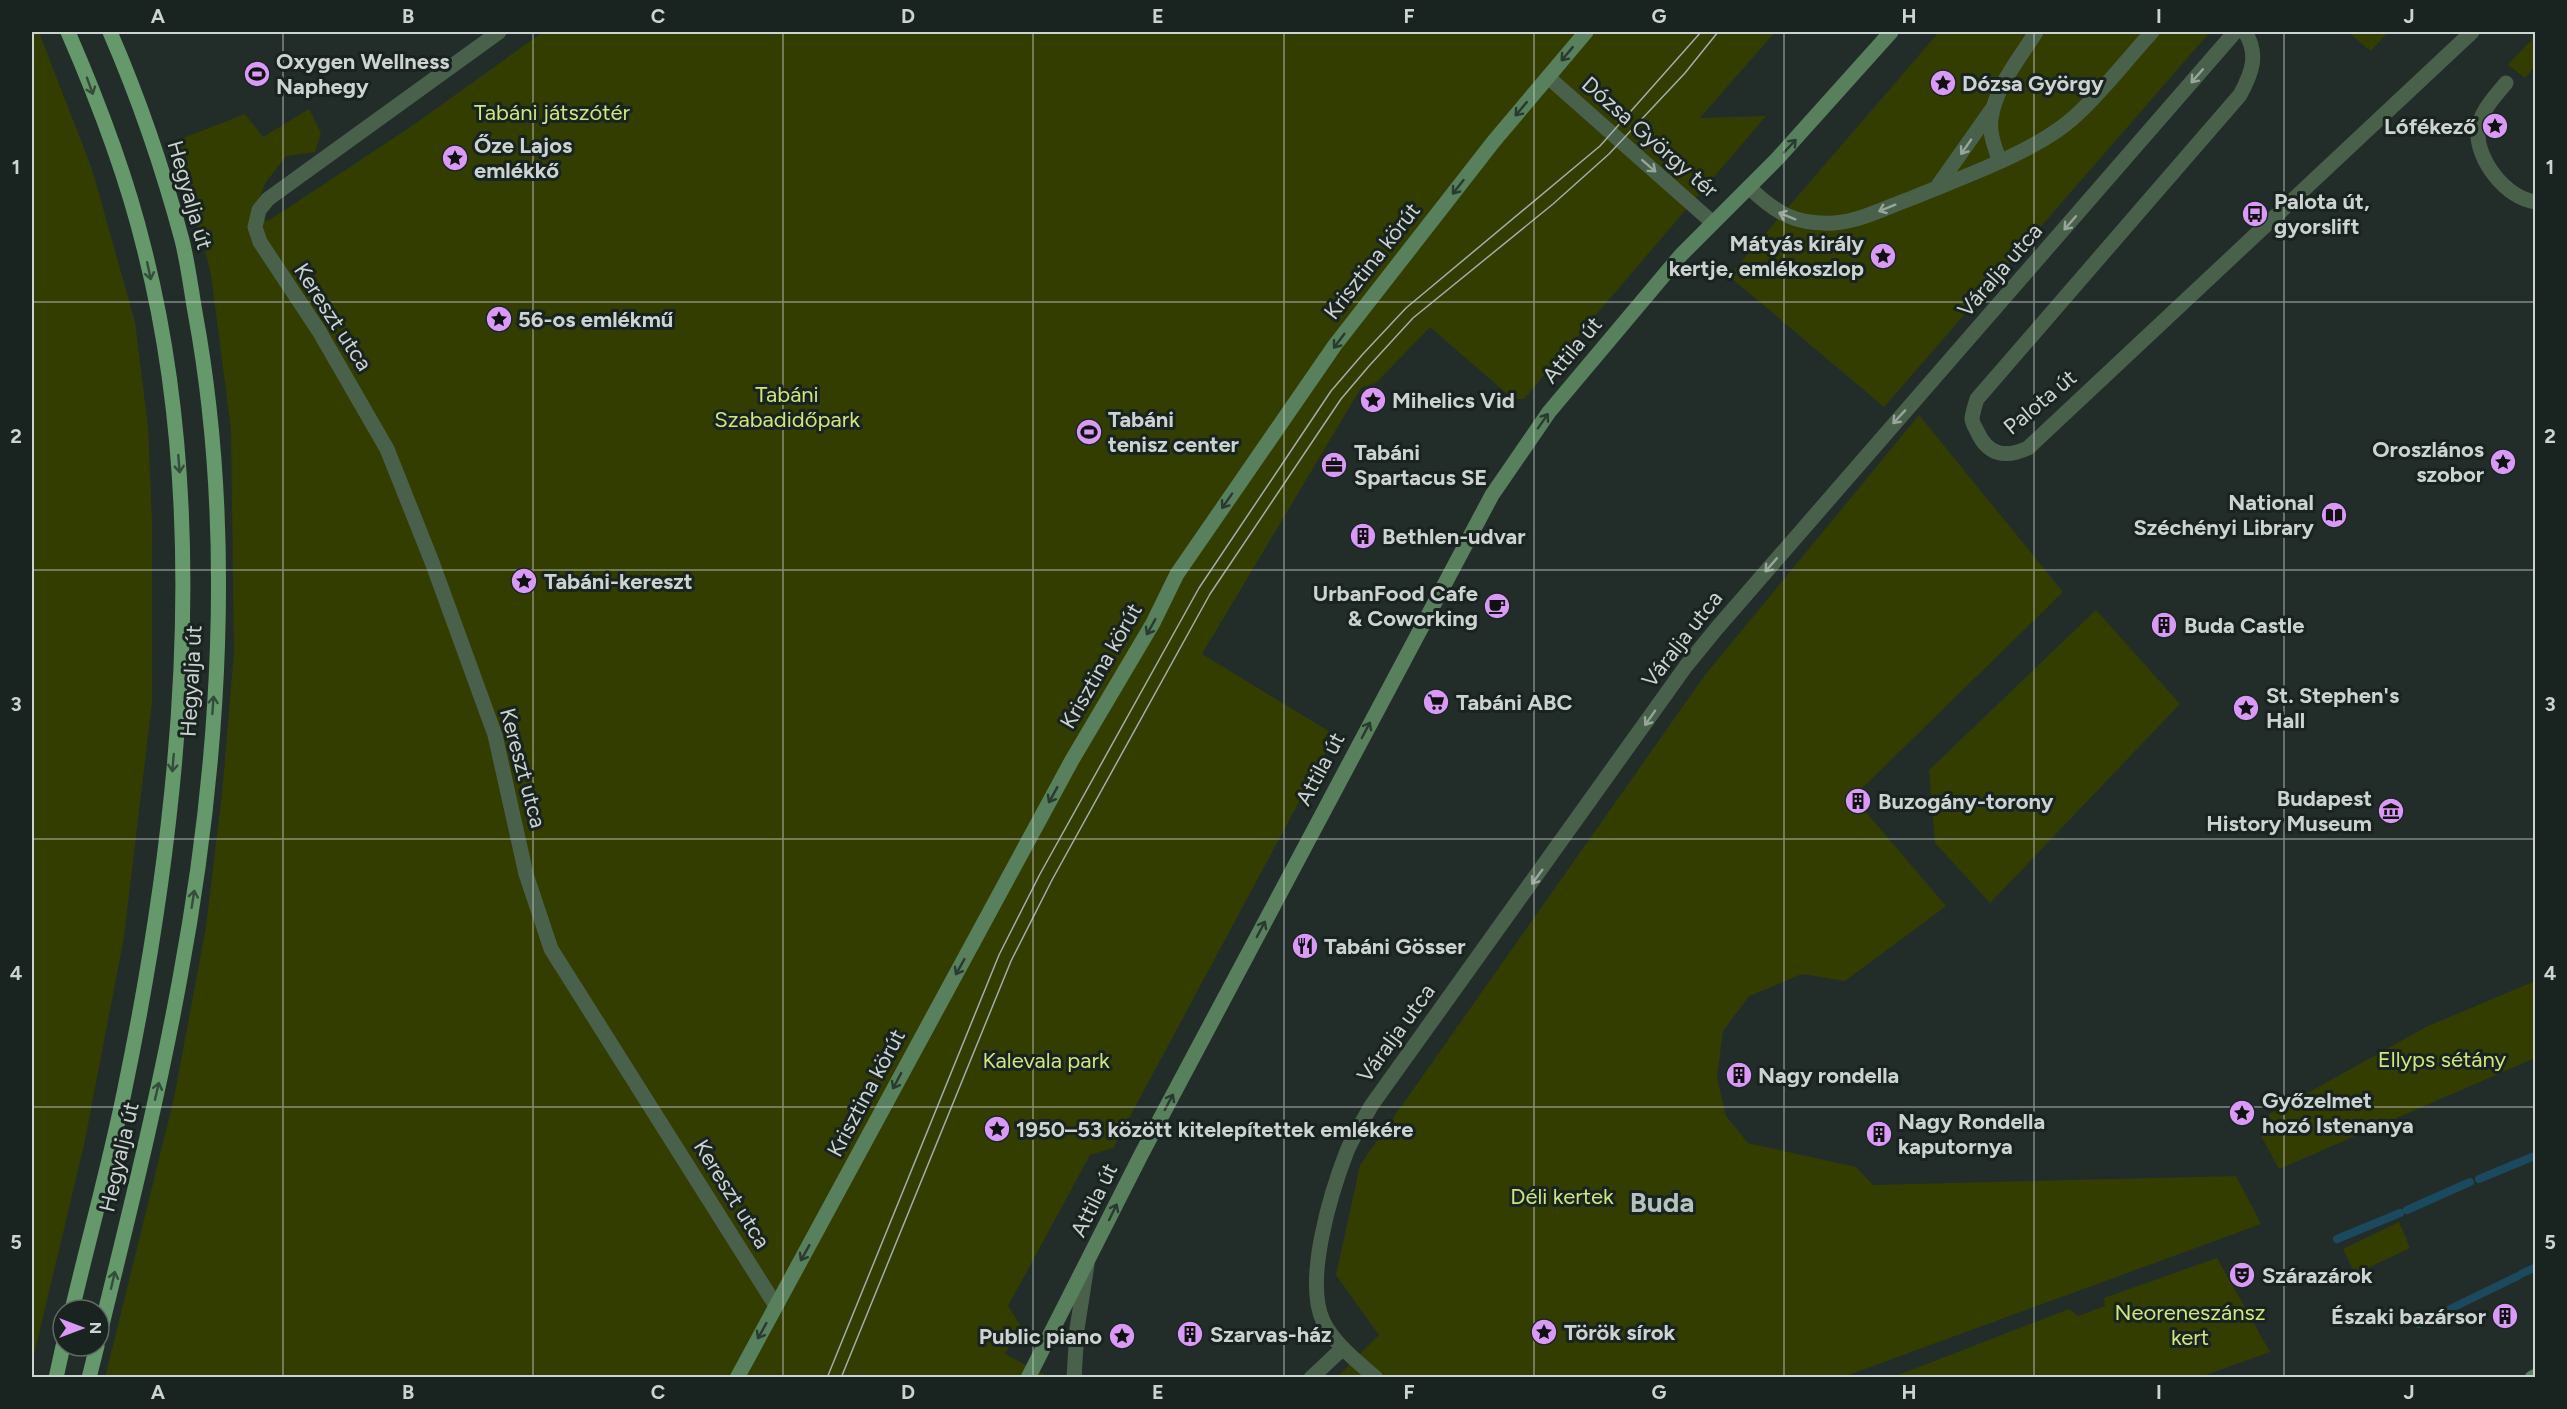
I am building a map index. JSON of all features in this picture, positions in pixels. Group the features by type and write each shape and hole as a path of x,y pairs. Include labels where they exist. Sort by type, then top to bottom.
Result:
{"main road":[{"name":"Hegyalja út","path":"68,32 118,161 144,247 156,302 172,396 179,471 182,564 175,742 159,900 124,1098 75,1298"},
{"name":"Hegyalja út","path":"108,1298 164,1061 191,912 209,757 218,579 216,486 211,416 183,243 155,148 110,32"},
{"name":"Krisztina körút","path":"737,1377 1072,760 1153,623 1177,574 1335,345 1494,141 1586,32"},
{"name":"Dózsa György tér","path":"1712,222 1749,188 1819,114 1891,32"},
{"name":"Attila út","path":"1028,1377 1087,1265 1147,1143 1492,495 1549,412 1712,222"},
{"path":"56,1377 60,1358"},
{"path":"89,1377 94,1358"}],"street":[{"name":"Kereszt utca","path":"499,32 268,199 259,210 255,227 275,268 319,331 387,448 432,562 495,735 526,874 551,949 776,1306"},
{"path":"2036,32 1998,93 1991,135 1999,160 2038,142 2072,120 2152,32"},
{"name":"Váralja utca","path":"1376,1377 1343,1348 1326,1327 1314,1292 1317,1265 1339,1174 1348,1149 1371,1106 1686,666 2235,32"},
{"name":"Palota út","path":"2244,32 2252,42 2254,57 2251,76 2240,95 1977,399 1972,421 1979,438 1989,449 2001,455 2014,454 2028,448 2472,32"},
{"name":"Dózsa György tér","path":"1548,77 1712,222"},
{"path":"2506,83 2491,102 2477,129 2482,156 2504,184 2528,201 2535,202"},
{"path":"1937,188 1994,107"},
{"name":"Dózsa György tér","path":"1749,188 1773,210 1794,219 1834,223 1863,217 1937,188 1999,160"},
{"path":"1074,1377 1077,1329 1087,1265"},
{"path":"1311,1377 1343,1348"}],"green space":[{"path":"32,32 38,32 40,35 92,169 135,322 148,427 152,521 152,702 124,937 84,1145 32,1363"},
{"path":"543,32 1775,32 1700,118 1766,116 1524,399 1513,399 1430,327 1376,383 1361,388 1202,654 1335,735 1113,1148 1090,1155 1008,1306 1020,1325 1005,1354 1049,1377 105,1378 174,1098 206,927 222,794 234,653 231,429 211,275 203,241 173,153 183,138 245,114 263,137 309,109 321,133 315,152 286,156 266,182 252,215 268,221 409,128"},
{"path":"1939,32 2210,32 1884,407 1729,276"},
{"path":"2348,32 2388,32 2371,51"},
{"path":"2535,36 2535,66 2525,78 2508,65"},
{"name":"Déli kertek","path":"1919,415 2063,592 1853,797 1946,906 1845,981 1802,974 1749,996 1723,1031 1717,1077 1726,1116 1748,1143 1856,1167 1873,1185 2236,1176 2261,1224 1843,1377 1336,1378 1379,1335 1336,1275 1360,1165 1705,675"},
{"path":"2096,610 2180,704 1990,903 1935,843 1929,770"},
{"name":"Ellyps sétány","path":"2535,981 2535,1058 2279,1169 2261,1136 2275,1127 2268,1115 2426,1027"},
{"path":"2399,1222 2410,1248 2355,1274 2343,1249"},
{"name":"Neoreneszánsz kert","path":"2217,1258 2270,1352 2200,1377 1893,1377 2069,1309 2078,1316 2105,1306 2104,1298"}],"waterway":[{"path":"2479,1179 2532,1157"},
{"path":"2407,1210 2470,1182"},
{"path":"2337,1239 2400,1213"},
{"path":"2521,1274 2536,1267"},
{"path":"2419,1324 2518,1276"}],"tram line":[{"path":"827,1378 999,955 1040,874 1199,588 1331,391 1362,355 1406,308 1600,146 1701,32"},
{"path":"841,1378 1011,961 1052,880 1210,594 1341,399 1369,366 1413,318 1553,204 1609,154 1685,73 1718,32"}],"place":[{"name":"Oxygen Wellness Naphegy","path":"257,74"},
{"name":"Dózsa György","path":"1943,83"},
{"name":"Lófékező","path":"2495,126"},
{"name":"Őze Lajos emlékkő","path":"455,158"},
{"name":"Palota út, gyorslift","path":"2255,214"},
{"name":"Mátyás király kertje, emlékoszlop","path":"1883,256"},
{"name":"56-os emlékmű","path":"499,319"},
{"name":"Mihelics Vid","path":"1373,400"},
{"name":"Tabáni tenisz center","path":"1089,432"},
{"name":"Oroszlános szobor","path":"2503,462"},
{"name":"Tabáni Spartacus SE","path":"1334,465"},
{"name":"National Széchényi Library","path":"2334,515"},
{"name":"Bethlen-udvar","path":"1363,536"},
{"name":"Tabáni-kereszt","path":"524,581"},
{"name":"UrbanFood Cafe & Coworking","path":"1497,606"},
{"name":"Buda Castle","path":"2164,625"},
{"name":"Tabáni ABC","path":"1436,702"},
{"name":"St. Stephen's Hall","path":"2246,708"},
{"name":"Buzogány-torony","path":"1858,801"},
{"name":"Budapest History Museum","path":"2391,811"},
{"name":"Tabáni Gösser","path":"1305,946"},
{"name":"Nagy rondella","path":"1739,1075"},
{"name":"Győzelmet hozó Istenanya","path":"2242,1113"},
{"name":"1950–53 között kitelepítettek emlékére","path":"997,1129"},
{"name":"Nagy Rondella kaputornya","path":"1879,1134"},
{"name":"Szárazárok","path":"2242,1275"},
{"name":"Északi bazársor","path":"2505,1316"},
{"name":"Török sírok","path":"1544,1332"},
{"name":"Szarvas-ház","path":"1190,1334"},
{"name":"Public piano","path":"1122,1336"}],"district":[{"name":"Buda","path":"1662,1202"}],"park label":[{"name":"Tabáni játszótér","path":"552,112"},
{"name":"Tabáni Szabadidőpark","path":"787,407"},
{"name":"Kalevala park","path":"1046,1060"}]}
